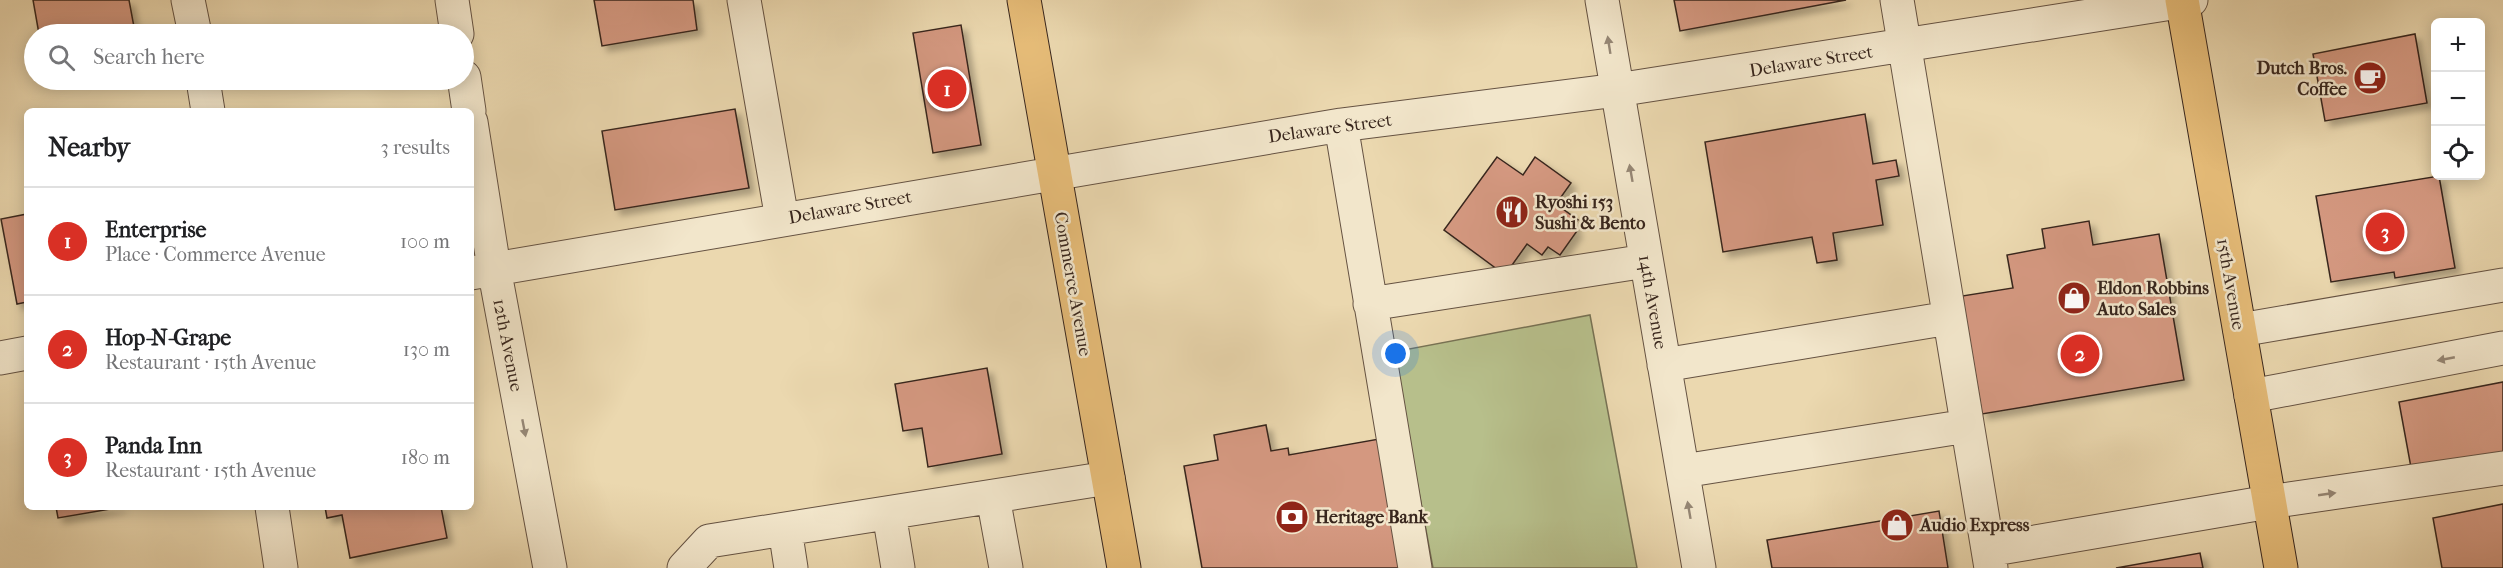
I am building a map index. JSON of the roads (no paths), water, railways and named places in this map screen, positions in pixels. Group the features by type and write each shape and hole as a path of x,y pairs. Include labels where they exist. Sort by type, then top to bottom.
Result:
{"main road":[{"name":"Commerce Avenue","path":"1024,0 1052,172 1124,568"},
{"name":"15th Avenue","path":"2185,0 2281,568"}],"street":[{"path":"188,0 193,24"},
{"path":"452,0 456,24"},
{"path":"744,0 783,219"},
{"name":"14th Avenue","path":"1602,0 1699,568"},
{"path":"1897,0 1990,559 2269,502 2503,468"},
{"name":"Delaware Street","path":"483,271 1052,172 1341,125 1617,90 1905,47 2185,0"},
{"path":"204,90 207,108"},
{"path":"466,90 469,108"},
{"path":"1341,125 1415,568"},
{"name":"12th Avenue","path":"474,159 483,271 550,568"},
{"path":"1370,304 1647,261"},
{"path":"2240,330 2503,285"},
{"path":"1664,365 1949,318"},
{"path":"2251,396 2503,348"},
{"path":"0,358 24,354"},
{"path":"1683,471 1967,426"},
{"path":"684,568 709,541 1108,478"},
{"path":"993,497 1006,568"},
{"path":"272,510 275,567"},
{"path":"889,513 898,568"},
{"path":"785,529 791,568"}],"place":[{"name":"Dutch Bros. Coffee","path":"2370,78"},
{"name":"Enterprise","path":"947,89"},
{"name":"Ryoshi 153 Sushi & Bento","path":"1512,212"},
{"name":"Panda Inn","path":"2385,232"},
{"name":"Eldon Robbins Auto Sales","path":"2074,298"},
{"name":"Hop-N-Grape","path":"2080,354"},
{"name":"Heritage Bank","path":"1292,517"},
{"name":"Audio Express","path":"1897,525"}]}
